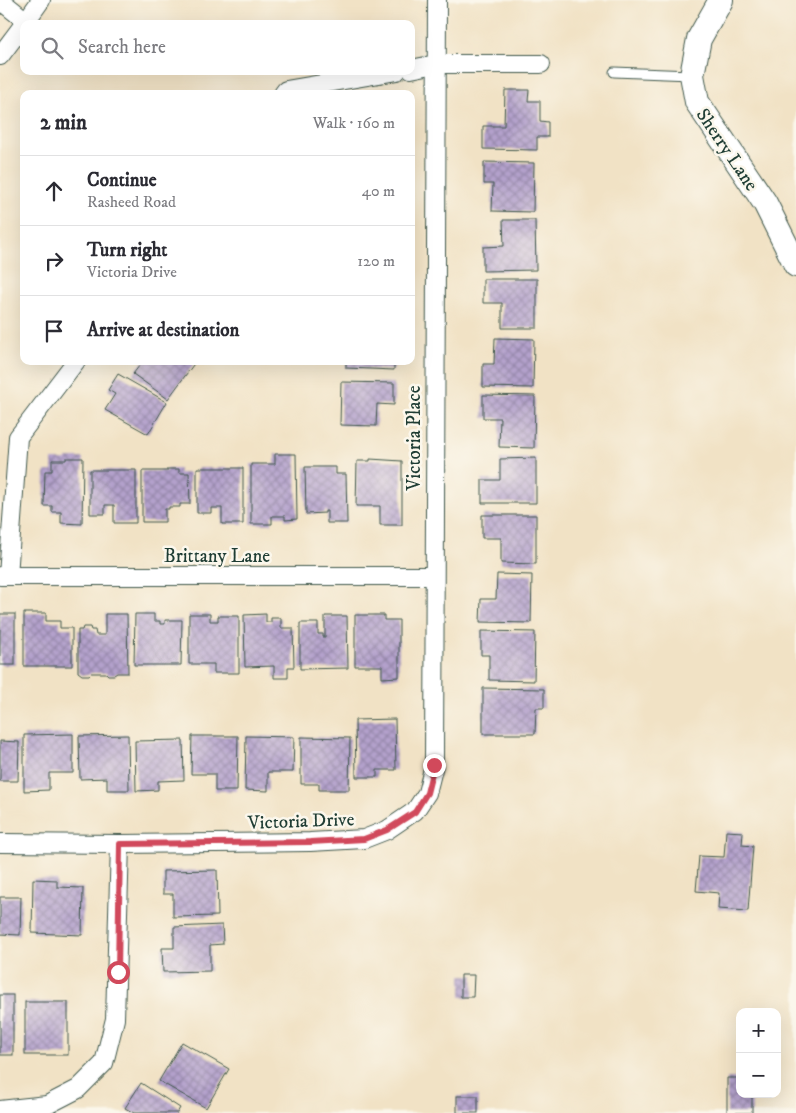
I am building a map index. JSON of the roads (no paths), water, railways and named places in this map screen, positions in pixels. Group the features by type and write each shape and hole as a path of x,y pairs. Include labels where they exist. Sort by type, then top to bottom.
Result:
{"street":[{"path":"0,0 22,20"},
{"path":"27,20 41,0"},
{"name":"Victoria Place","path":"434,576 437,0"},
{"name":"Sherry Lane","path":"721,0 699,39 692,74 697,102 764,203 796,265"},
{"path":"0,56 20,30"},
{"path":"415,68 436,64 541,64"},
{"path":"286,90 374,75"},
{"path":"4,576 18,437 73,365"},
{"name":"Brittany Lane","path":"4,576 434,576"},
{"name":"Victoria Drive","path":"0,843 310,842 364,839 387,830 415,812 427,793 434,765 434,576"},
{"path":"0,1110 48,1105 78,1089 104,1063 115,1019 120,844"}],"lane":[{"path":"614,72 692,74"}]}
